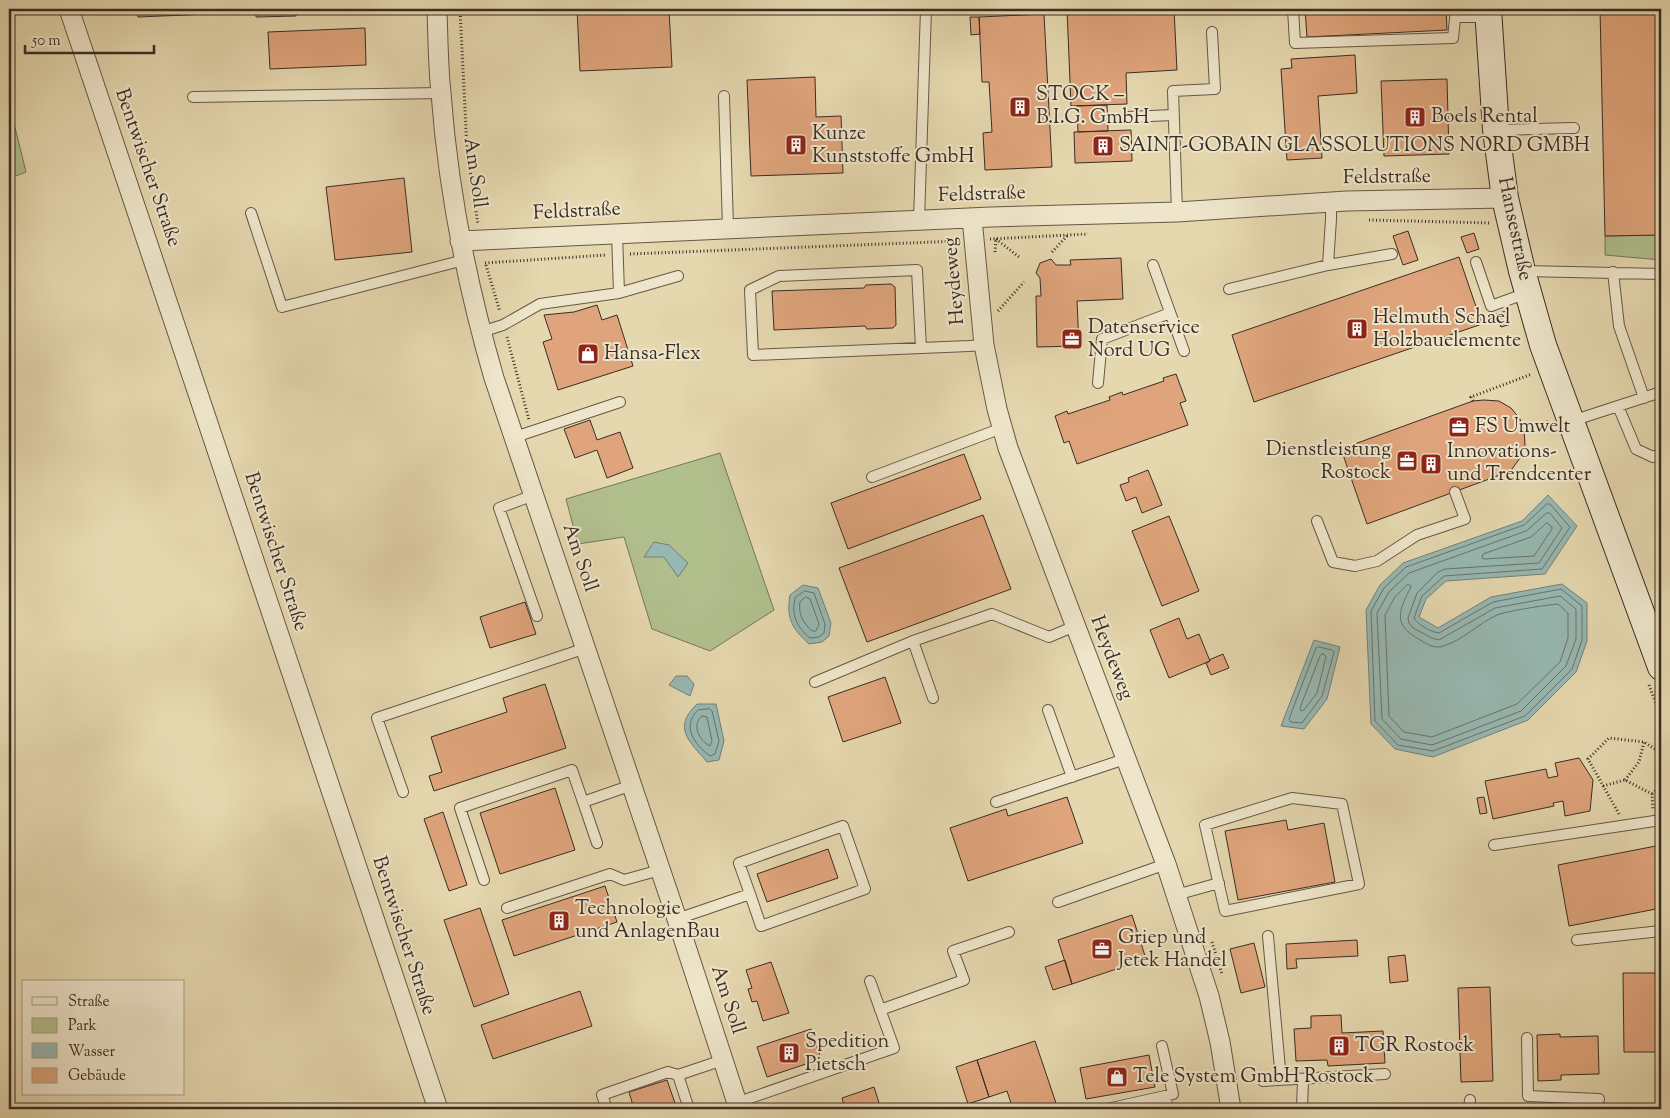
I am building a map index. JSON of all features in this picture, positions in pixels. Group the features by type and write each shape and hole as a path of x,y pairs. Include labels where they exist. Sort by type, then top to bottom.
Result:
{"street":[{"name":"Bentwischer Straße","path":"69,9 438,1109"},
{"name":"Am Soll","path":"437,9 441,93 460,241 481,332 494,378 524,434 534,495 677,919 737,1106"},
{"name":"Hansestraße","path":"1488,13 1496,130 1505,198 1561,420 1661,667"},
{"name":"Feldstraße","path":"460,241 919,220 1177,212 1331,202 1505,198"},
{"name":"Heydeweg","path":"972,218 984,346 1002,428 1166,864 1209,996 1220,1042 1231,1109"}],"lane":[{"path":"919,220 926,9"},
{"path":"1293,9 1294,43 1454,38 1456,13 1488,13"},
{"path":"1177,212 1173,91 1215,89 1212,32"},
{"path":"194,97 441,93"},
{"path":"724,96 728,228"},
{"path":"1128,117 1173,115"},
{"path":"1496,130 1574,128"},
{"path":"1328,265 1331,202"},
{"path":"251,213 282,307 464,260"},
{"path":"617,233 619,293"},
{"path":"1229,289 1328,265 1392,254"},
{"path":"1476,262 1491,306 1525,282 1613,272 1661,274"},
{"path":"1153,265 1184,351"},
{"path":"920,348 917,270 779,276 750,290 753,355 984,346"},
{"path":"1613,272 1619,326 1644,398"},
{"path":"481,332 504,325 540,304 619,293 678,276"},
{"path":"1098,383 1102,339 1170,313"},
{"path":"1561,420 1618,406 1661,392"},
{"path":"524,434 620,402"},
{"path":"1618,406 1636,449 1653,457 1661,454"},
{"path":"872,477 1002,428"},
{"path":"1317,522 1333,562 1355,566 1377,561 1418,535 1466,519 1455,492"},
{"path":"534,495 499,508 538,616"},
{"path":"815,682 913,642 992,614 1049,637 1075,626"},
{"path":"913,642 933,698"},
{"path":"403,792 377,718 586,648"},
{"path":"1048,710 1072,777"},
{"path":"996,802 1125,759"},
{"path":"484,880 460,808 572,770 597,843"},
{"path":"583,802 632,785"},
{"path":"1292,798 1342,804 1359,884 1225,911 1219,883 1205,825 1292,798"},
{"path":"1494,846 1658,821"},
{"path":"843,826 865,889 761,926 750,894 739,863 843,826"},
{"path":"1058,902 1166,864"},
{"path":"507,908 610,874 624,880 660,870"},
{"path":"1176,895 1219,883"},
{"path":"677,919 750,894"},
{"path":"1577,940 1661,931"},
{"path":"880,1010 964,980 953,951 1009,932"},
{"path":"1268,936 1281,1080"},
{"path":"737,1106 894,1048 870,981"},
{"path":"1527,1038 1528,1096 1599,1099"},
{"path":"1107,1109 1173,1094 1162,1046"},
{"path":"607,1109 602,1095 668,1072 678,1075 723,1060"},
{"path":"1263,1081 1384,1074"},
{"path":"678,1075 689,1109"},
{"path":"1302,1079 1302,1109"},
{"path":"1165,1096 1168,1109"},
{"path":"1574,1109 1575,1098"},
{"path":"1645,1109 1661,1109"}],"path":[{"path":"460,9 467,149 485,263 504,325 524,434"},
{"path":"1052,252 1067,236"},
{"path":"996,239 1019,257"},
{"path":"485,263 617,254 956,241"},
{"path":"998,311 1024,282"},
{"path":"1473,401 1471,397 1535,373"},
{"path":"1524,430 1561,420"},
{"path":"1627,826 1588,759 1609,738 1644,742 1661,754"},
{"path":"1603,786 1625,780 1639,762 1644,742"},
{"path":"1625,780 1652,794"},
{"path":"1652,794 1661,785"},
{"path":"1652,794 1658,821"}],"green space":[{"path":"9,103 26,172 10,178 9,174"},
{"path":"1661,235 1661,260 1605,255 1605,236"},
{"path":"720,453 774,610 710,651 652,629 624,537 578,544 566,499"}],"water":[{"path":"1548,495 1577,526 1545,574 1446,581 1426,599 1419,617 1438,628 1491,597 1562,584 1587,603 1587,641 1576,672 1528,720 1433,757 1395,749 1371,724 1366,610 1380,585 1403,563 1522,521"},
{"path":"654,542 669,545 688,563 678,577 664,557 644,557"},
{"path":"803,585 818,588 831,623 829,636 822,642 809,644 794,628 790,617 790,595"},
{"path":"1314,640 1340,647 1327,699 1304,729 1281,726"},
{"path":"676,676 687,676 694,684 690,696 669,685"},
{"path":"697,704 716,704 724,741 719,760 707,762 689,741 686,734 685,720"}],"building":[{"path":"137,9 208,9 209,14 138,17"},
{"path":"256,9 296,9 296,16 256,17"},
{"path":"577,9 669,9 672,67 580,71"},
{"path":"1067,9 1174,9 1177,70 1126,73 1127,104 1071,106"},
{"path":"1305,9 1446,9 1447,30 1307,37"},
{"path":"1600,9 1660,9 1661,235 1605,236"},
{"name":"STOCK – B.I.G. GmbH","path":"1044,14 1052,167 985,170 983,133 992,132 989,82 982,82 979,17"},
{"path":"970,17 979,17 980,34 971,35"},
{"path":"365,28 366,65 270,69 268,32"},
{"path":"1355,55 1357,93 1318,96 1322,158 1287,160 1281,69 1292,68 1291,59"},
{"name":"Kunze Kunststoffe GmbH","path":"815,77 816,117 841,116 843,173 751,176 747,80"},
{"name":"Boels Rental","path":"1447,79 1449,154 1384,156 1381,81"},
{"path":"1107,105 1108,131 1078,132 1077,106"},
{"name":"SAINT-GOBAIN GLASSOLUTIONS NORD GMBH","path":"1131,130 1132,161 1075,163 1074,132"},
{"path":"404,178 412,252 335,260 326,187"},
{"path":"1408,231 1418,260 1403,265 1393,236"},
{"path":"1474,233 1479,249 1467,253 1461,237"},
{"name":"Helmuth Schael Holzbauelemente","path":"1459,257 1482,324 1254,402 1232,335"},
{"path":"1121,258 1123,299 1077,301 1079,346 1037,347 1036,296 1041,296 1040,278 1036,273 1040,263 1051,259 1056,265 1071,265 1070,260"},
{"path":"891,284 895,287 896,325 893,328 867,329 865,326 774,330 772,291 864,288 866,285"},
{"name":"Hansa-Flex","path":"597,305 602,320 617,315 633,366 558,390 543,342 552,339 544,315 574,312"},
{"path":"1506,311 1511,324 1501,327 1496,314"},
{"path":"1176,374 1186,401 1180,403 1188,425 1077,464 1069,441 1064,443 1055,416 1067,411 1068,414 1110,400 1109,397 1122,392 1123,395 1164,381 1163,378"},
{"name":"Innovations- und Trendcenter","path":"1473,401 1499,401 1511,408 1520,419 1524,430 1525,445 1520,458 1512,469 1367,524 1341,449"},
{"path":"590,420 597,440 620,432 633,468 607,478 597,450 575,458 564,429"},
{"path":"964,454 981,499 848,549 831,503"},
{"path":"1148,470 1162,505 1142,513 1136,497 1126,501 1120,485 1129,482 1128,478"},
{"path":"983,515 1011,589 867,642 839,568"},
{"path":"1169,516 1199,591 1162,606 1132,531"},
{"path":"525,602 536,634 490,648 480,617"},
{"path":"1179,618 1187,639 1199,634 1210,661 1169,678 1150,630"},
{"path":"1223,654 1229,668 1211,675 1206,663"},
{"path":"885,677 901,723 843,742 828,697"},
{"path":"545,684 566,748 434,791 429,776 442,772 431,737 507,712 503,698"},
{"path":"1579,758 1593,780 1590,811 1565,816 1563,801 1553,803 1554,806 1493,819 1485,781 1546,769 1548,778 1558,776 1555,763"},
{"path":"555,788 575,850 500,874 480,813"},
{"path":"1067,797 1083,843 968,881 950,828 1006,809 1008,816"},
{"path":"1484,797 1487,813 1480,814 1477,798"},
{"path":"443,812 467,885 449,891 424,819"},
{"path":"1286,820 1288,830 1324,823 1335,882 1238,900 1225,831"},
{"path":"1661,845 1661,908 1569,926 1558,865"},
{"path":"828,849 838,878 767,902 757,874"},
{"name":"Technologie und AnlagenBau","path":"605,886 617,922 514,956 502,920"},
{"path":"480,908 509,994 474,1007 444,920"},
{"name":"Griep und Jetek Handel","path":"1132,915 1146,959 1072,984 1058,940"},
{"path":"1357,940 1358,956 1296,959 1297,968 1287,969 1286,944"},
{"path":"1254,943 1265,987 1241,993 1230,949"},
{"path":"1405,955 1408,981 1390,983 1388,957"},
{"path":"1065,960 1072,984 1053,990 1045,967"},
{"path":"771,962 789,1013 763,1021 757,1001 752,1002 748,989 752,988 746,970"},
{"path":"1623,973 1661,973 1661,1052 1624,1052"},
{"path":"1490,987 1493,1081 1461,1082 1458,988"},
{"path":"580,991 592,1026 493,1059 481,1025"},
{"name":"TGR Rostock","path":"1341,1015 1342,1033 1383,1031 1385,1063 1328,1066 1327,1060 1296,1061 1294,1029 1311,1028 1311,1016"},
{"name":"Spedition Pietsch","path":"811,1029 821,1059 767,1077 757,1047"},
{"path":"1560,1034 1560,1037 1598,1036 1599,1074 1561,1075 1561,1080 1538,1081 1537,1035"},
{"path":"1035,1041 1058,1109 1013,1109 1007,1091 989,1097 977,1060"},
{"name":"Tele System GmbH Rostock","path":"1149,1055 1155,1087 1086,1099 1080,1068"},
{"path":"977,1060 989,1097 968,1104 956,1067"},
{"path":"667,1080 677,1109 634,1109 629,1092"},
{"path":"874,1087 881,1109 845,1109 842,1098"}],"place":[{"name":"STOCK – B.I.G. GmbH","path":"1020,107"},
{"name":"Boels Rental","path":"1415,117"},
{"name":"Kunze Kunststoffe GmbH","path":"796,145"},
{"name":"SAINT-GOBAIN GLASSOLUTIONS NORD GMBH","path":"1103,146"},
{"name":"Helmuth Schael Holzbauelemente","path":"1357,329"},
{"name":"Datenservice Nord UG","path":"1072,339"},
{"name":"Hansa-Flex","path":"588,354"},
{"name":"FS Umwelt","path":"1459,427"},
{"name":"Dienstleistung Rostock","path":"1407,461"},
{"name":"Innovations- und Trendcenter","path":"1431,464"},
{"name":"Technologie und AnlagenBau","path":"559,921"},
{"name":"Griep und Jetek Handel","path":"1102,949"},
{"name":"TGR Rostock","path":"1339,1046"},
{"name":"Spedition Pietsch","path":"789,1053"},
{"name":"Tele System GmbH Rostock","path":"1117,1077"}]}
